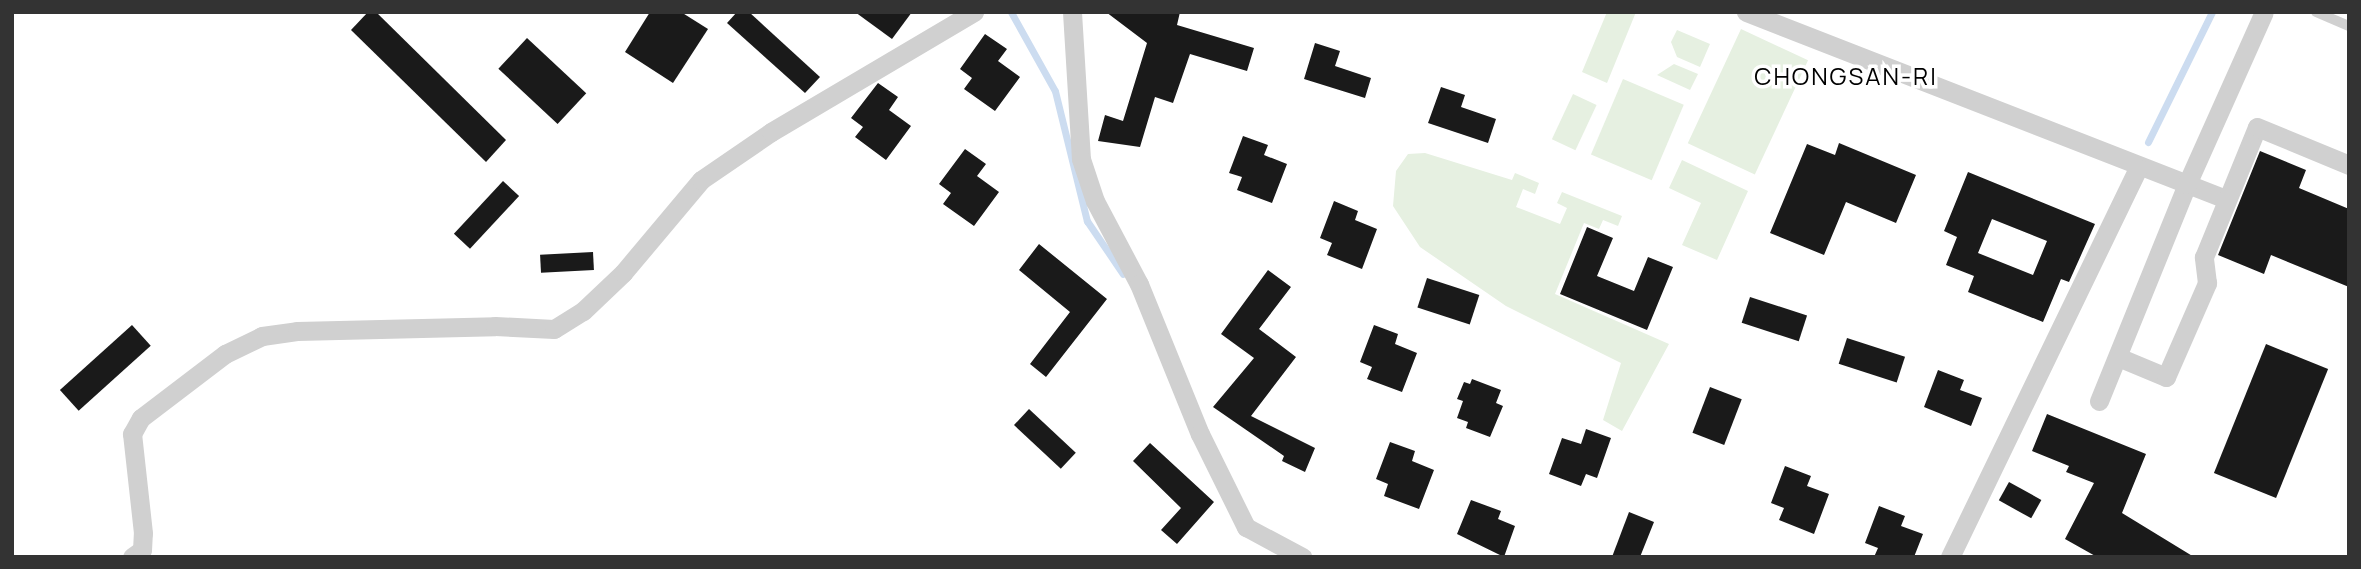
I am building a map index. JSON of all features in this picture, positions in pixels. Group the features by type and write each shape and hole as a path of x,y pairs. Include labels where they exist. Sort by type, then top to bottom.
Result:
{"street":[{"path":"132,557 142,550 143,533 132,434 141,418 225,354 262,336 297,331 495,326 554,329 583,311 623,273 701,180 771,132 974,12"},
{"path":"1072,12 1081,159 1095,201 1139,284 1200,434 1246,527 1302,557"},
{"path":"1746,12 1789,20 2138,168 2226,199"},
{"path":"2099,401 2187,184 2264,12"},
{"path":"2118,357 2166,377 2207,283 2204,257 2257,127 2349,164"},
{"path":"1950,557 2138,168"}],"lane":[{"path":"2316,12 2349,26"}],"green space":[{"path":"1607,12 1636,12 1607,83 1582,72"},
{"path":"1741,29 1808,60 1755,174 1688,143"},
{"path":"1677,30 1710,44 1700,67 1677,57 1671,42"},
{"path":"1674,64 1698,74 1690,90 1657,75"},
{"path":"1623,79 1684,105 1652,180 1591,154"},
{"path":"1573,94 1597,105 1575,150 1552,139"},
{"path":"1425,153 1512,180 1515,173 1539,183 1535,194 1523,189 1516,207 1560,224 1567,208 1557,203 1562,192 1622,216 1618,226 1603,220 1599,229 1584,223 1555,294 1669,344 1622,431 1603,420 1621,363 1506,306 1420,247 1393,206 1396,171 1408,154"},
{"path":"1682,160 1748,191 1717,260 1682,245 1701,203 1669,188"}],"building":[{"path":"368,12 376,12 506,140 486,162 351,30"},
{"path":"650,12 681,12 708,29 673,83 625,52"},
{"path":"737,12 749,12 820,77 805,93 727,23"},
{"path":"855,12 912,12 892,39"},
{"path":"1106,12 1180,12 1177,25 1254,48 1247,71 1190,54 1173,103 1155,97 1140,147 1098,141 1105,115 1123,121 1147,43"},
{"path":"985,34 1007,49 998,61 1020,77 995,111 964,89 972,78 960,69"},
{"path":"527,38 586,93 558,124 498,69"},
{"path":"1315,43 1340,51 1335,66 1371,78 1365,98 1304,79"},
{"path":"878,83 898,97 889,110 911,126 886,160 855,137 863,127 851,118"},
{"path":"1441,87 1465,95 1461,107 1496,119 1488,143 1428,123"},
{"path":"1243,136 1268,145 1264,155 1287,164 1272,203 1237,190 1242,177 1229,173"},
{"path":"1839,143 1916,175 1896,223 1846,202 1824,255 1770,233 1807,144 1835,155"},
{"path":"965,149 986,164 977,176 999,192 974,226 943,204 951,193 939,184"},
{"path":"2260,151 2306,170 2299,188 2349,209 2349,287 2271,255 2264,274 2218,255"},
{"path":"1968,172 2095,224 2069,282 2061,279 2043,322 1968,292 1974,276 1946,265 1957,237 1944,231","holes":["1992,219 2047,241 2033,275 1978,253"]},
{"path":"503,181 519,196 470,249 454,234"},
{"path":"1334,201 1358,211 1355,220 1377,229 1362,269 1327,255 1332,243 1320,238"},
{"path":"1587,227 1613,238 1597,276 1634,291 1648,257 1673,267 1647,330 1560,294"},
{"path":"1039,244 1107,299 1046,377 1030,364 1070,312 1019,270"},
{"path":"593,252 594,270 541,273 540,255"},
{"path":"1268,270 1291,287 1259,329 1296,357 1251,416 1315,448 1305,472 1282,461 1284,456 1213,407 1254,358 1221,334"},
{"path":"1427,278 1479,295 1470,324 1417,307"},
{"path":"1750,297 1807,316 1799,341 1742,323"},
{"path":"132,325 151,346 79,411 60,390"},
{"path":"1374,325 1398,334 1395,344 1417,353 1402,392 1367,379 1372,367 1360,362"},
{"path":"1847,338 1905,357 1897,383 1839,364"},
{"path":"2266,344 2328,369 2276,498 2214,473"},
{"path":"1938,370 1964,380 1960,390 1982,398 1971,426 1924,407"},
{"path":"1472,379 1501,390 1496,403 1503,406 1490,437 1466,428 1468,422 1457,418 1463,401 1457,399 1464,382 1470,384"},
{"path":"1710,387 1742,399 1724,445 1692,433"},
{"path":"1029,409 1076,453 1061,469 1014,425"},
{"path":"2047,414 2146,454 2122,513 2194,557 2097,557 2065,539 2094,483 2066,472 2069,466 2032,451"},
{"path":"1586,429 1611,438 1597,478 1586,474 1581,486 1549,474 1562,438 1581,444"},
{"path":"1390,442 1415,451 1412,461 1434,470 1419,509 1384,496 1388,484 1376,479"},
{"path":"1150,443 1214,502 1177,544 1161,530 1181,508 1133,461"},
{"path":"1785,466 1811,476 1807,486 1829,494 1814,534 1779,520 1784,508 1771,503"},
{"path":"2009,482 2041,500 2031,518 1999,500"},
{"path":"1471,500 1501,511 1498,519 1515,526 1504,557 1457,534"},
{"path":"1879,506 1905,516 1901,526 1923,534 1914,557 1874,557 1878,548 1865,543"},
{"path":"1629,512 1654,522 1640,557 1612,557"}],"waterway":[{"path":"1011,12 1055,91 1087,221 1123,274"},
{"path":"2148,142 2212,12"}],"district":[{"name":"CHONGSAN-RI","path":"1846,76"}]}
